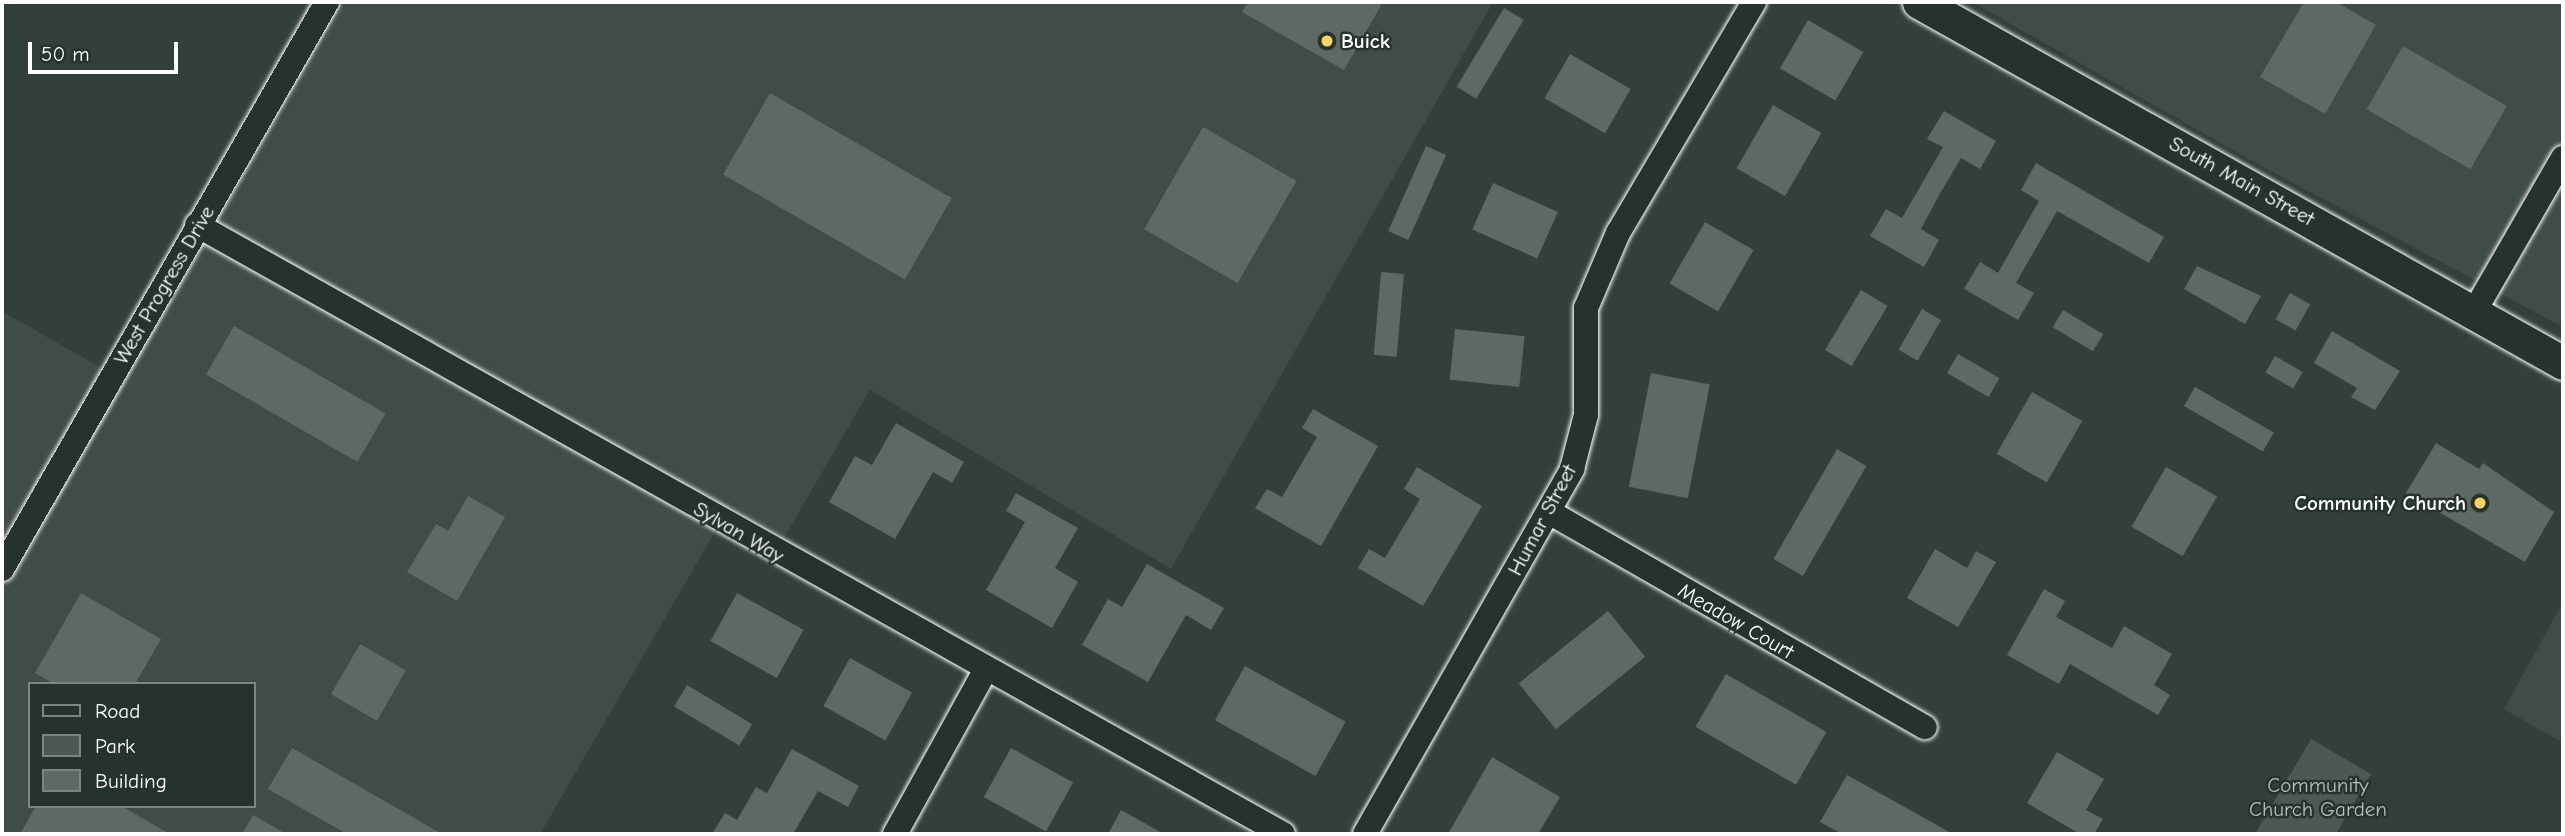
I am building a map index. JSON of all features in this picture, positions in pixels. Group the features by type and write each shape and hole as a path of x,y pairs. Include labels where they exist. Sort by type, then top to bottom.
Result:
{"main road":[{"name":"South Main Street","path":"1919,2 2563,363"}],"street":[{"name":"West Progress Drive","path":"2,569 327,2"},
{"name":"Humar Street","path":"1365,834 1549,512 1581,443 1586,308 1618,233 1754,2"},
{"path":"2474,312 2563,158"},
{"name":"Sylvan Way","path":"197,225 985,671 1283,834"},
{"name":"Meadow Court","path":"1549,512 1926,727"},
{"path":"895,834 985,671"}],"shaded area":[{"path":"346,2 1493,2 1171,569 870,390 785,536 730,506 540,834 2,834 2,311 124,381"},
{"path":"1972,2 2563,2 2563,327 2250,160"},
{"path":"2563,602 2563,743 2504,709"}],"green space":[{"name":"Community Church Garden","path":"2311,739 2371,774 2336,834 2255,834"}],"building":[{"name":"Buick","path":"1248,2 1383,2 1344,70 1242,12"},
{"path":"2304,2 2336,2 2376,25 2325,114 2260,77"},
{"path":"1504,8 1524,20 1476,99 1457,87"},
{"path":"1808,20 1863,52 1835,100 1780,68"},
{"path":"2403,46 2507,106 2470,169 2366,109"},
{"path":"1570,54 1631,89 1605,133 1544,98"},
{"path":"770,93 952,198 905,279 723,174"},
{"path":"1773,105 1821,133 1785,196 1736,168"},
{"path":"1944,111 1996,141 1980,169 1961,158 1938,197 1921,229 1939,240 1924,267 1870,236 1886,209 1902,218 1943,147 1927,139"},
{"path":"1203,127 1297,181 1238,283 1144,229"},
{"path":"1426,146 1446,155 1408,240 1388,231"},
{"path":"2036,163 2164,237 2149,263 2057,211 2016,283 2034,293 2018,320 1964,289 1980,262 1998,273 2039,201 2021,190"},
{"path":"1493,183 1558,212 1537,258 1472,230"},
{"path":"1705,222 1753,250 1718,311 1670,283"},
{"path":"2197,266 2261,296 2245,324 2184,289"},
{"path":"1381,272 1404,274 1397,357 1374,355"},
{"path":"1861,290 1888,306 1852,366 1825,350"},
{"path":"2290,293 2310,304 2296,330 2275,319"},
{"path":"1922,309 1941,320 1918,361 1898,350"},
{"path":"2063,310 2103,334 2093,351 2053,327"},
{"path":"234,326 386,413 358,462 206,374"},
{"path":"1455,329 1525,336 1519,387 1450,380"},
{"path":"2332,331 2400,371 2375,410 2351,397 2357,388 2314,363"},
{"path":"1958,354 2000,378 1989,397 1947,373"},
{"path":"2275,356 2303,372 2293,388 2266,372"},
{"path":"1651,373 1710,384 1688,498 1629,487"},
{"path":"2195,387 2274,432 2263,452 2184,406"},
{"path":"2032,392 2082,421 2047,482 1996,453"},
{"path":"1313,409 1378,446 1321,546 1255,508 1267,489 1282,497 1317,437 1302,428"},
{"path":"896,423 964,462 952,483 933,472 895,539 829,502 855,456 872,465"},
{"name":"Community Church","path":"2436,443 2479,469 2483,463 2554,512 2525,562 2406,493"},
{"path":"1837,449 1866,466 1803,576 1774,559"},
{"path":"1417,467 1482,506 1423,606 1358,568 1369,549 1385,558 1420,499 1404,489"},
{"path":"2166,467 2217,496 2183,556 2132,527"},
{"path":"1016,493 1078,528 1055,568 1078,582 1052,628 986,590 1025,522 1006,511"},
{"path":"468,496 505,517 457,601 407,572 436,524 448,531"},
{"path":"1935,549 1967,568 1976,551 1996,562 1958,627 1907,598"},
{"path":"1147,564 1224,608 1211,630 1186,615 1148,682 1082,645 1108,599 1122,607"},
{"path":"2044,589 2065,601 2056,617 2112,648 2124,626 2172,654 2154,685 2170,695 2158,715 2070,664 2059,684 2007,655"},
{"path":"81,593 161,639 136,682 51,682 35,673"},
{"path":"737,593 803,630 777,678 710,641"},
{"path":"1608,611 1645,657 1556,729 1519,683"},
{"path":"360,644 406,670 377,721 331,694"},
{"path":"850,658 912,692 885,741 823,706"},
{"path":"1245,666 1346,722 1316,776 1215,720"},
{"path":"1726,674 1826,732 1796,785 1696,727"},
{"path":"687,685 752,724 739,746 674,706"},
{"path":"292,748 442,834 347,834 268,789"},
{"path":"1011,748 1073,782 1046,831 984,797"},
{"path":"792,749 859,786 848,807 818,791 793,834 712,834 725,813 737,820 756,787 767,793"},
{"path":"2057,752 2104,779 2086,810 2103,819 2094,834 2080,834 2027,803"},
{"path":"1492,757 1560,797 1538,834 1448,834"},
{"path":"1847,775 1953,834 1842,834 1820,822"},
{"path":"35,808 124,808 170,834 20,834"},
{"path":"1121,810 1164,834 1108,834"},
{"path":"253,815 286,834 242,834"}],"place":[{"name":"Buick","path":"1327,41"},
{"name":"Community Church","path":"2480,503"}]}
